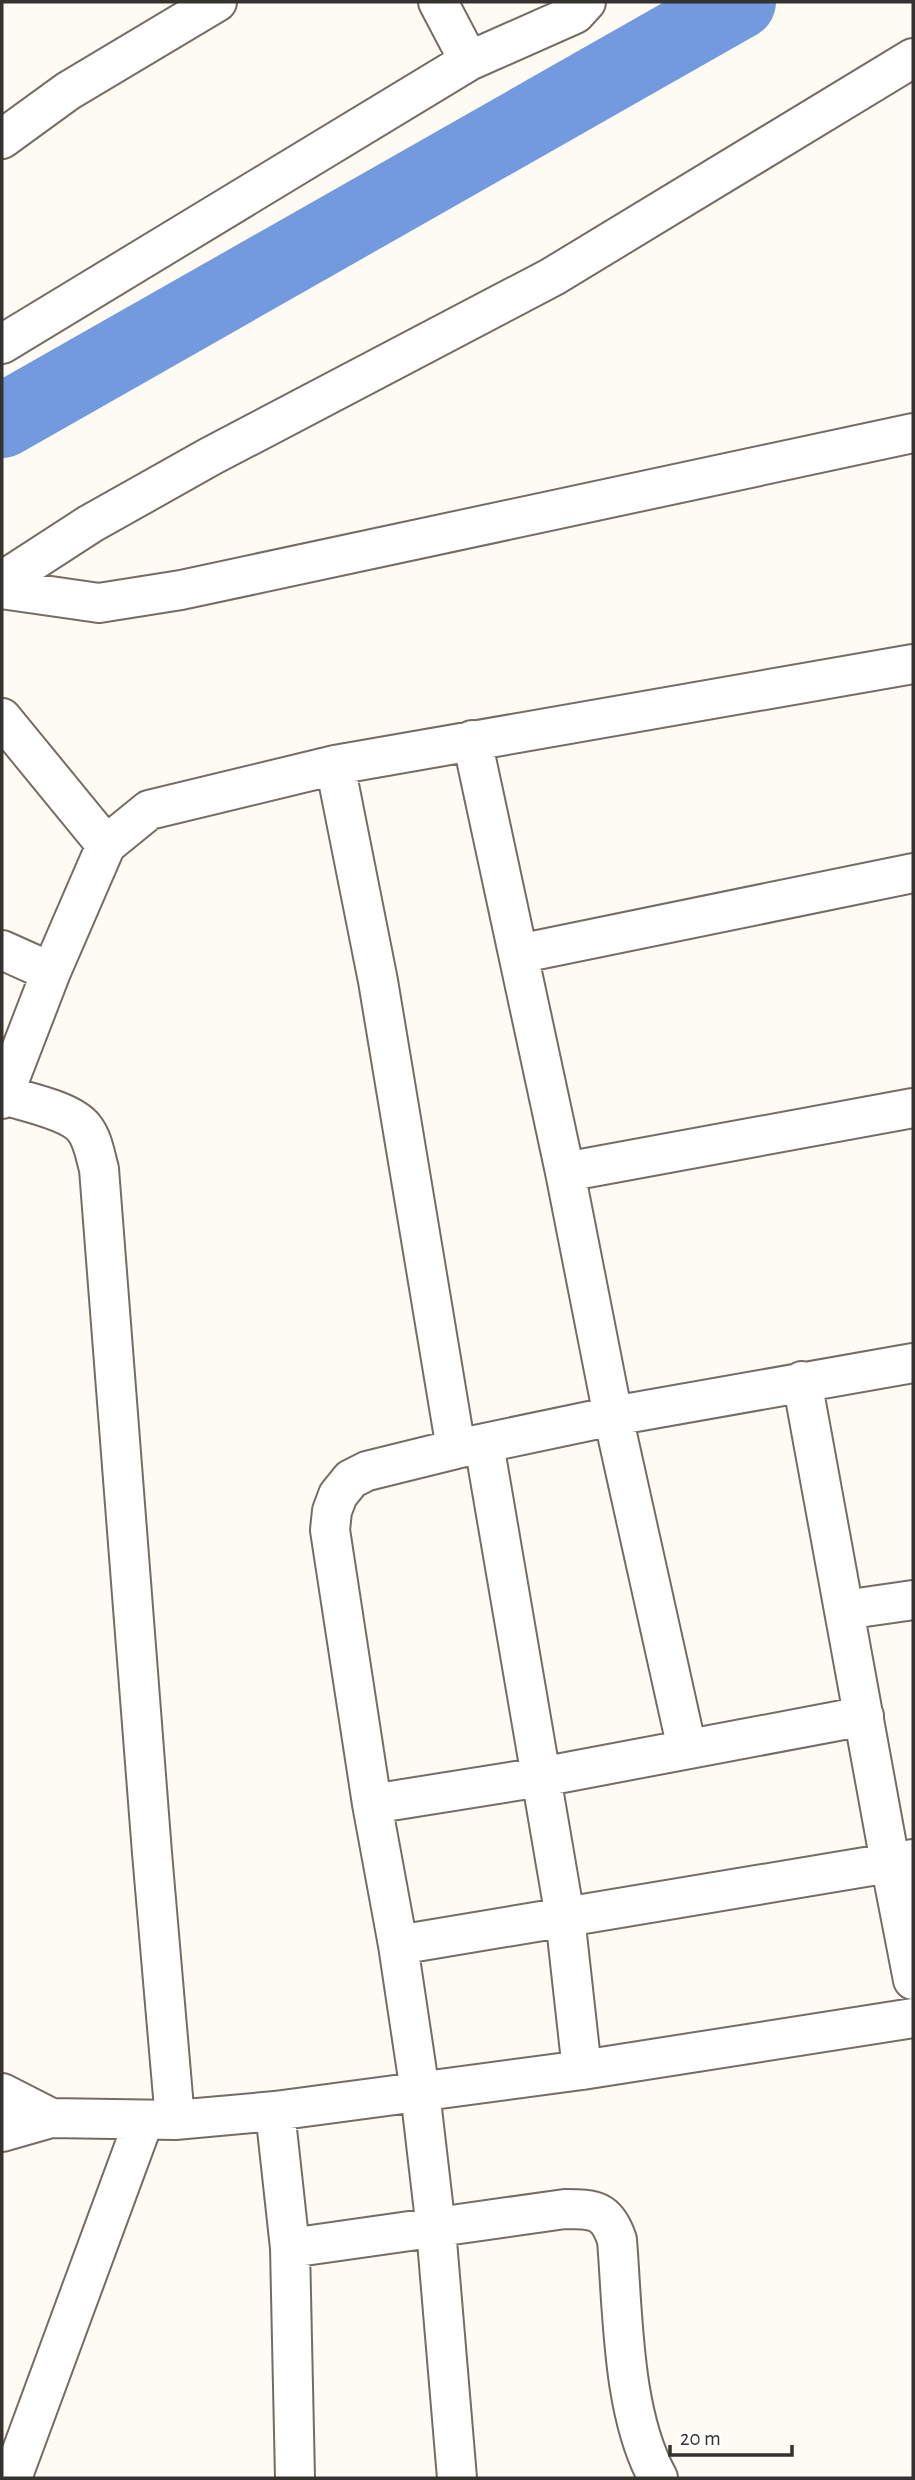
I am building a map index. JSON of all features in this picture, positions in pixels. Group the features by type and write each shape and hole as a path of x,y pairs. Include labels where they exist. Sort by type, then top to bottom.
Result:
{"street":[{"path":"2,139 68,91 217,2"},
{"path":"438,2 469,61"},
{"path":"2,344 469,61 575,14 586,2"},
{"path":"2,581 90,524 199,463 552,277 912,67"},
{"path":"2,589 99,603 181,590 913,432"},
{"path":"12,2478 160,2120 152,1853 99,1168 91,1140 83,1126 69,1116 3,1097 51,972 106,845 149,810 335,765 913,664"},
{"path":"2,718 106,845"},
{"path":"472,740 565,1172 613,1416 687,1749"},
{"path":"335,765 470,1447 541,1777 565,1917 582,2070"},
{"path":"519,954 913,873"},
{"path":"2,950 51,972"},
{"path":"565,1172 913,1108"},
{"path":"457,2478 436,2229 419,2092 398,1945 372,1804 330,1530 332,1511 338,1495 351,1479 367,1471 470,1447 613,1416 913,1363"},
{"path":"802,1381 864,1716 901,1861 913,1980"},
{"path":"844,1610 913,1600"},
{"path":"372,1804 541,1777 864,1716"},
{"path":"398,1945 901,1861"},
{"path":"2,2132 51,2118 160,2120 275,2111 582,2070 913,2018"},
{"path":"2,2093 51,2118"},
{"path":"275,2111 290,2248 295,2478"},
{"path":"290,2248 565,2209 585,2209 602,2215 611,2222 617,2240 627,2361 637,2426 646,2457 658,2478"}],"waterway":[{"path":"2,421 739,2"}]}
